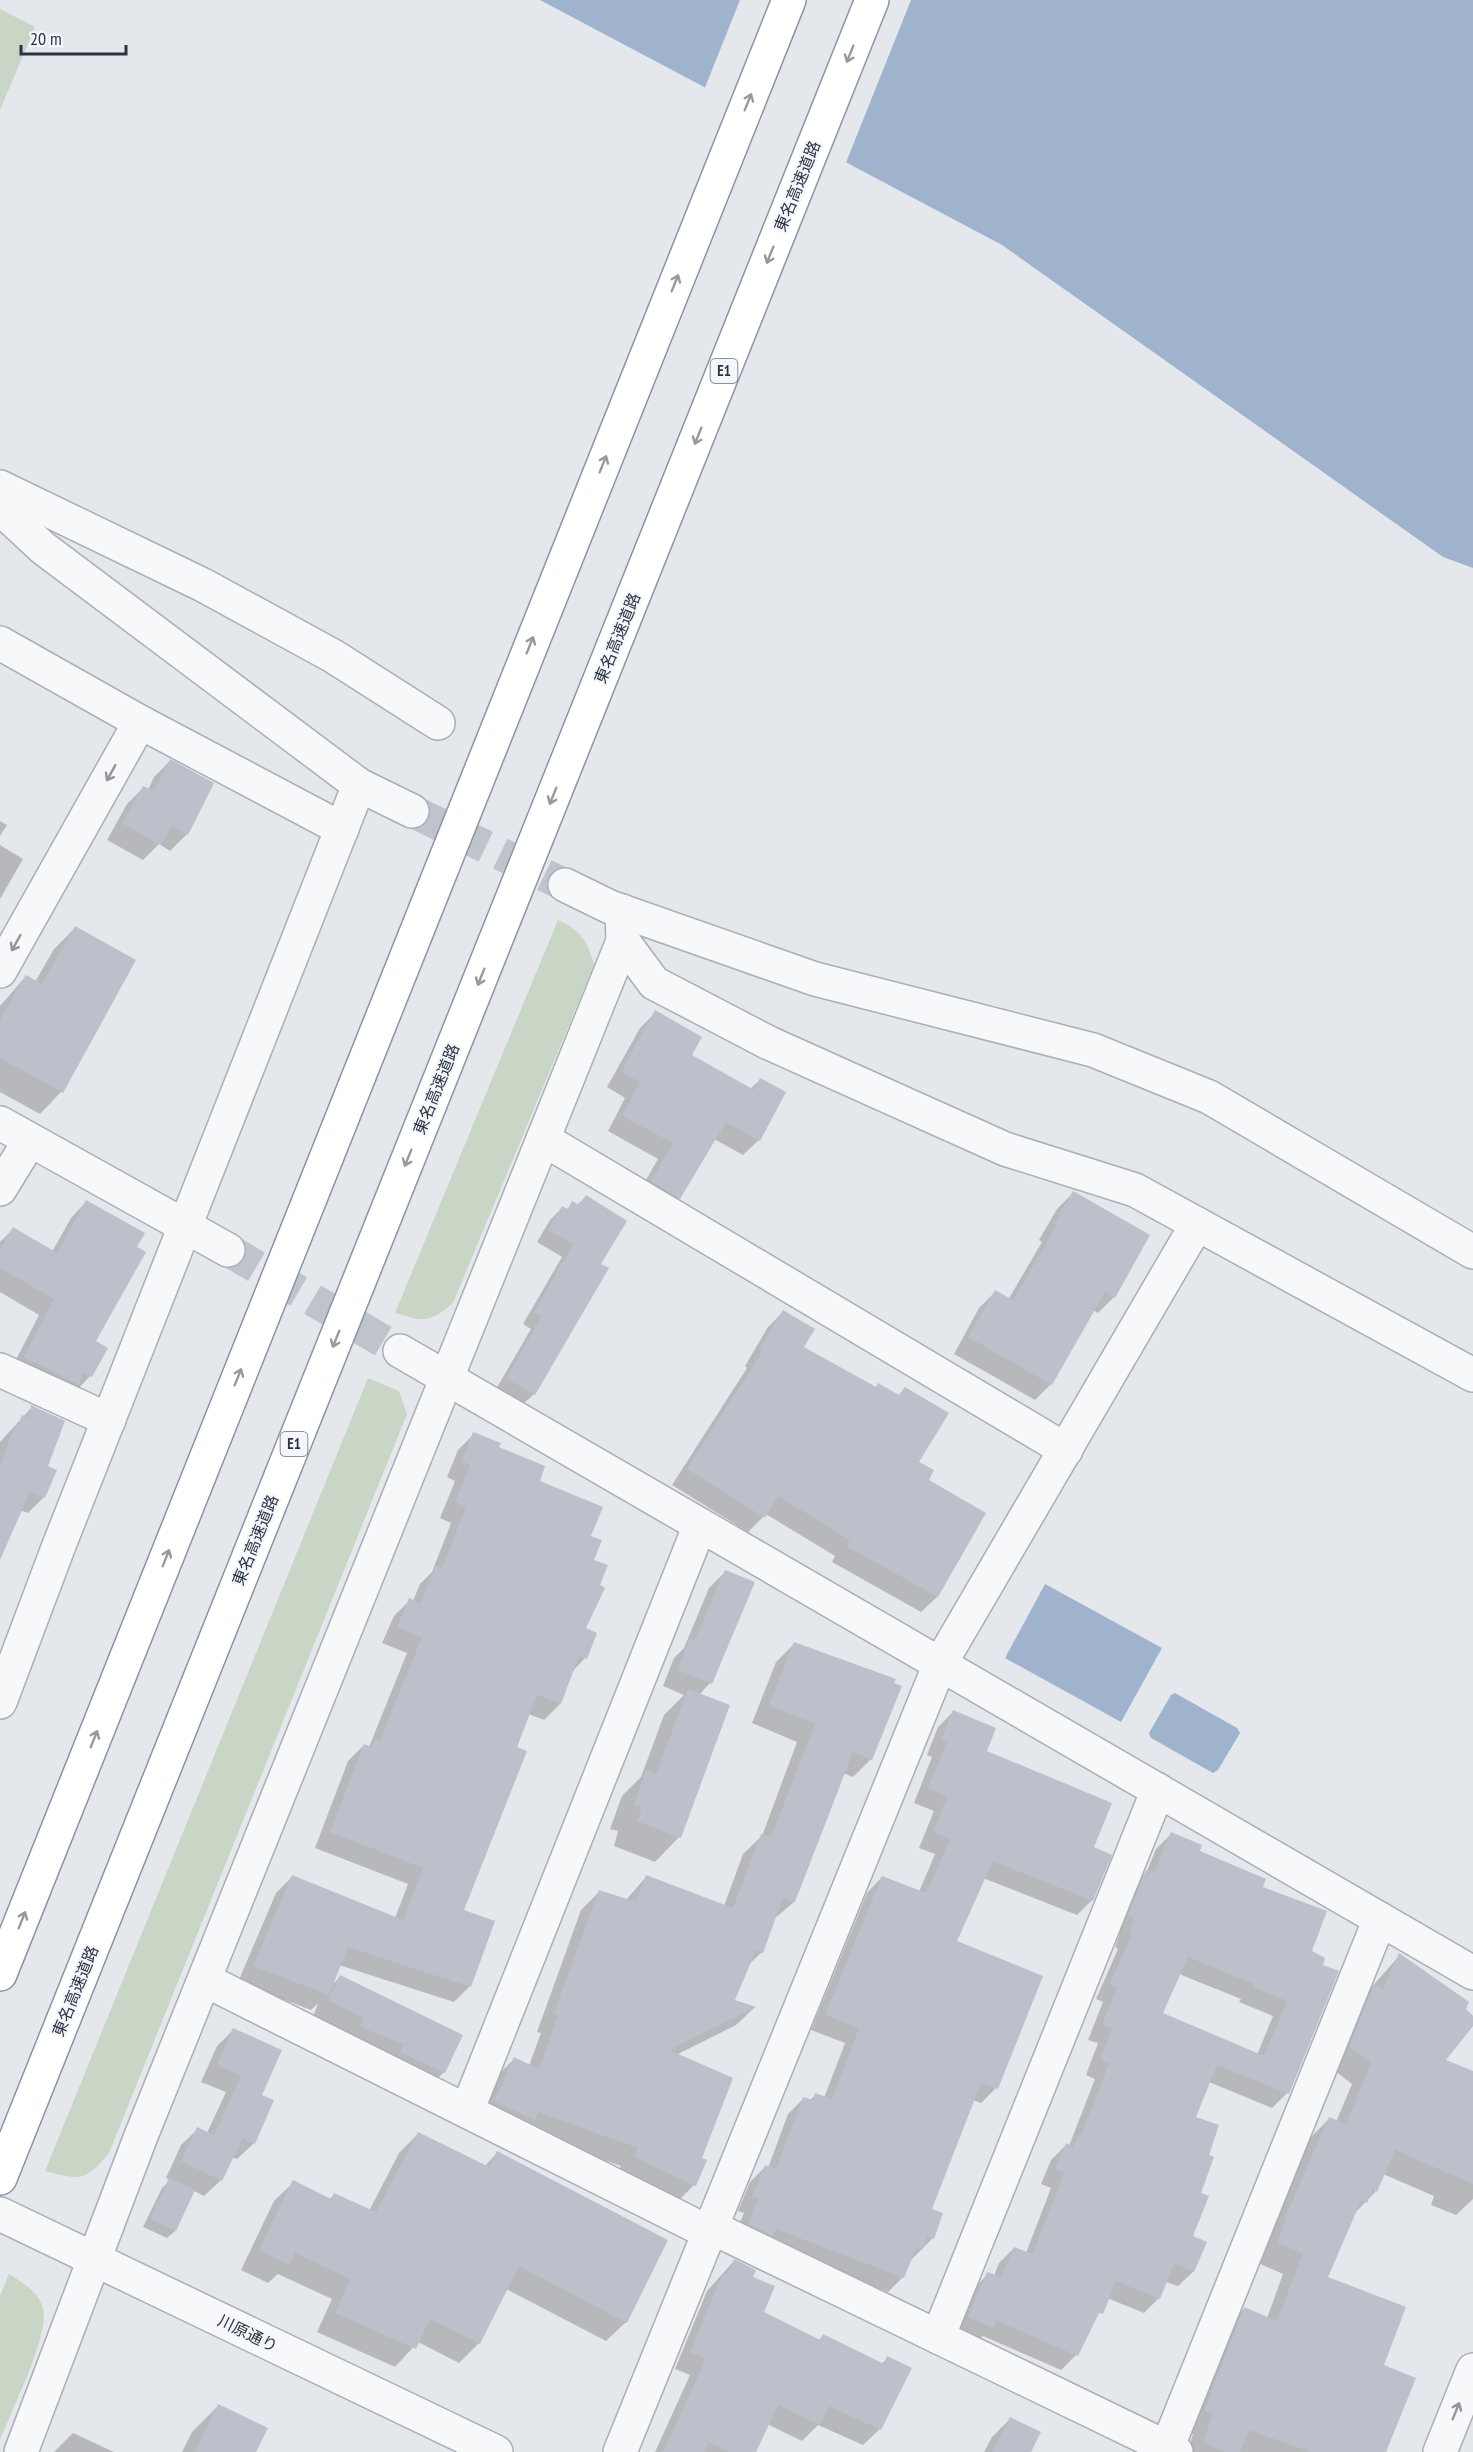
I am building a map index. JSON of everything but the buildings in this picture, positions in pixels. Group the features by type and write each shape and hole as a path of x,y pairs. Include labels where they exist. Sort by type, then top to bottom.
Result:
{"highway":[{"path":"0,1974 789,0"},
{"name":"東名高速道路","path":"0,2178 872,0"}],"street":[{"path":"0,486 203,585 333,656 438,723"},
{"path":"0,508 43,548 359,785 412,811"},
{"path":"0,642 140,722 342,829"},
{"path":"0,971 140,722"},
{"path":"0,1702 359,785"},
{"path":"565,885 622,926 815,979 1092,1050 1209,1097 1473,1252"},
{"path":"21,2452 205,1980 543,1139 622,926"},
{"path":"622,926 654,983 769,1043 1005,1149 1134,1190 1473,1374"},
{"path":"0,1123 228,1250"},
{"path":"543,1139 1066,1450"},
{"path":"0,1189 30,1140"},
{"path":"620,2452 940,1664 1197,1224"},
{"path":"400,1351 1473,1973"},
{"path":"0,1371 109,1420"},
{"path":"467,2111 700,1525"},
{"path":"938,2337 1158,1790"},
{"path":"205,1980 710,2230 1171,2450 1380,1919"},
{"name":"川原通り","path":"0,2214 495,2452"},
{"path":"1440,2452 1473,2370"}],"green space":[{"path":"0,9 35,27 0,110"},
{"path":"558,920 572,928 582,938 594,965 453,1303 438,1314 426,1319 395,1313"},
{"path":"368,1378 399,1391 407,1414 109,2153 94,2169 82,2176 67,2176 45,2171"},
{"path":"9,2274 30,2288 38,2298 43,2309 44,2321 35,2354 0,2440 0,2296"}],"water":[{"path":"540,0 1473,0 1473,568 1443,557 1002,245"},
{"path":"1045,1584 1162,1648 1121,1722 1005,1658"},
{"path":"1175,1693 1237,1728 1240,1733 1218,1770 1213,1773 1151,1738 1149,1733 1171,1695"}],"pier":[{"path":"740,0 911,0 845,165 704,90"}],"tunnel":[{"path":"412,811 565,885"},
{"path":"228,1250 400,1351"}]}
